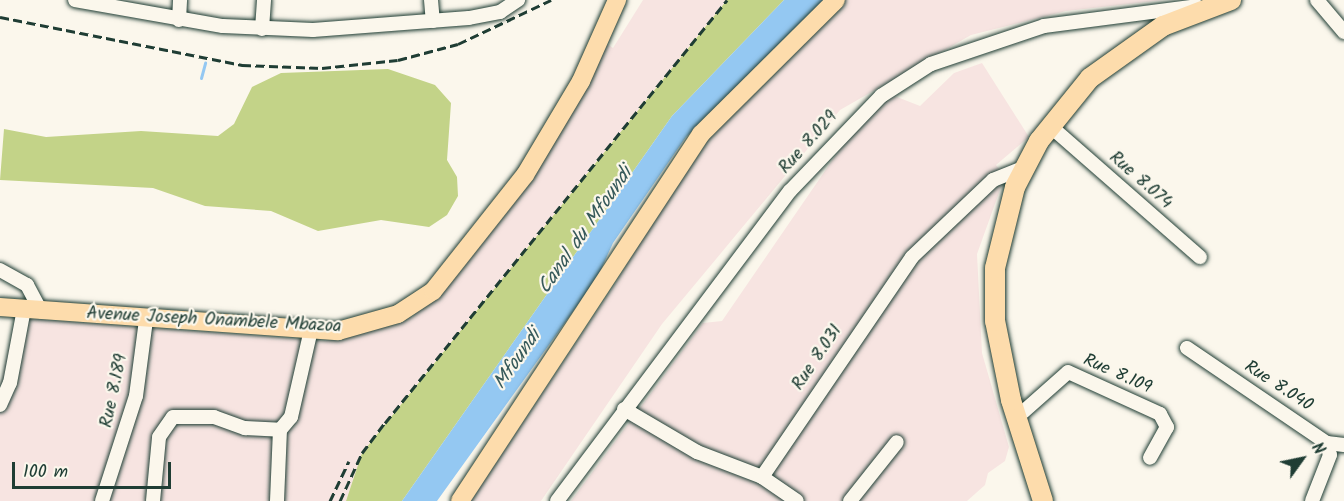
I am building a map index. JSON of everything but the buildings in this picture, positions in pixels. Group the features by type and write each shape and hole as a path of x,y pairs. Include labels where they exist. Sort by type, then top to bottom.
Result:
{"highway":[{"path":"1053,501 1023,412 1009,355 1005,270 1030,179 1057,132 1100,82 1220,3"},
{"path":"1043,501 1011,400 995,321 1000,241 1025,167 1057,116 1090,78 1163,26 1220,3"}],"main road":[{"name":"Avenue Joseph Onambele Mbazoa","path":"0,307 146,320 311,330 365,327 433,291 525,175 581,81 617,0"},
{"path":"460,501 701,134 836,0"}],"street":[{"path":"75,0 179,20 262,29 433,21 500,12 518,0"},
{"path":"179,20 180,0"},
{"path":"262,29 264,0"},
{"path":"432,0 433,21"},
{"path":"1317,0 1344,32"},
{"name":"Rue 8.029","path":"557,501 790,190 881,96 958,52 1044,26 1130,7 1220,3"},
{"name":"Rue 8.074","path":"1057,132 1200,257"},
{"name":"Rue 8.031","path":"762,477 912,257 993,180 1025,167"},
{"path":"0,270 27,285 32,310 10,383 0,405"},
{"name":"Rue 8.189","path":"102,501 136,396 146,320"},
{"path":"277,501 280,430 291,417 311,330"},
{"name":"Rue 8.040","path":"1187,348 1328,443"},
{"name":"Rue 8.109","path":"1023,412 1068,372 1160,414 1167,427 1150,458"},
{"path":"624,409 698,452 762,477 797,501"},
{"path":"153,501 159,437 173,417 214,417 245,428 280,430"},
{"path":"850,501 897,442"},
{"path":"1312,501 1330,455 1328,443 1344,445"}],"shaded area":[{"path":"643,0 727,0 362,453 346,501 0,501 0,386 15,318 326,341 406,313 412,318 606,43 613,48"},
{"path":"841,0 1165,0 1066,11 971,35 840,110 662,324 541,501 471,501 614,286 697,148"},
{"path":"982,63 1029,137 996,165 1005,176 977,254 982,353 1009,447 1005,461 988,473 985,485 967,501 571,501 703,323 722,321 840,149 869,116 892,95 920,106 954,73"}],"green space":[{"path":"727,0 784,0 672,116 402,501 346,501 362,453"},
{"path":"388,69 435,85 451,103 447,160 457,177 458,196 447,215 429,227 381,220 318,231 271,211 205,206 153,188 0,180 4,129 46,137 141,131 218,136 234,124 252,87 281,73"}],"water":[{"name":"Mfoundi","path":"784,0 824,0 686,137 613,243 597,278 437,501 402,501 672,116"}],"waterway":[{"path":"201,78 205,63"}],"railway":[{"path":"0,17 242,65 322,68 398,60 458,44 551,0"},
{"path":"340,501 362,453 385,423 727,0"},
{"path":"330,501 349,461"}],"water label":[{"name":"Canal du Mfoundi","path":"586,231"}]}
